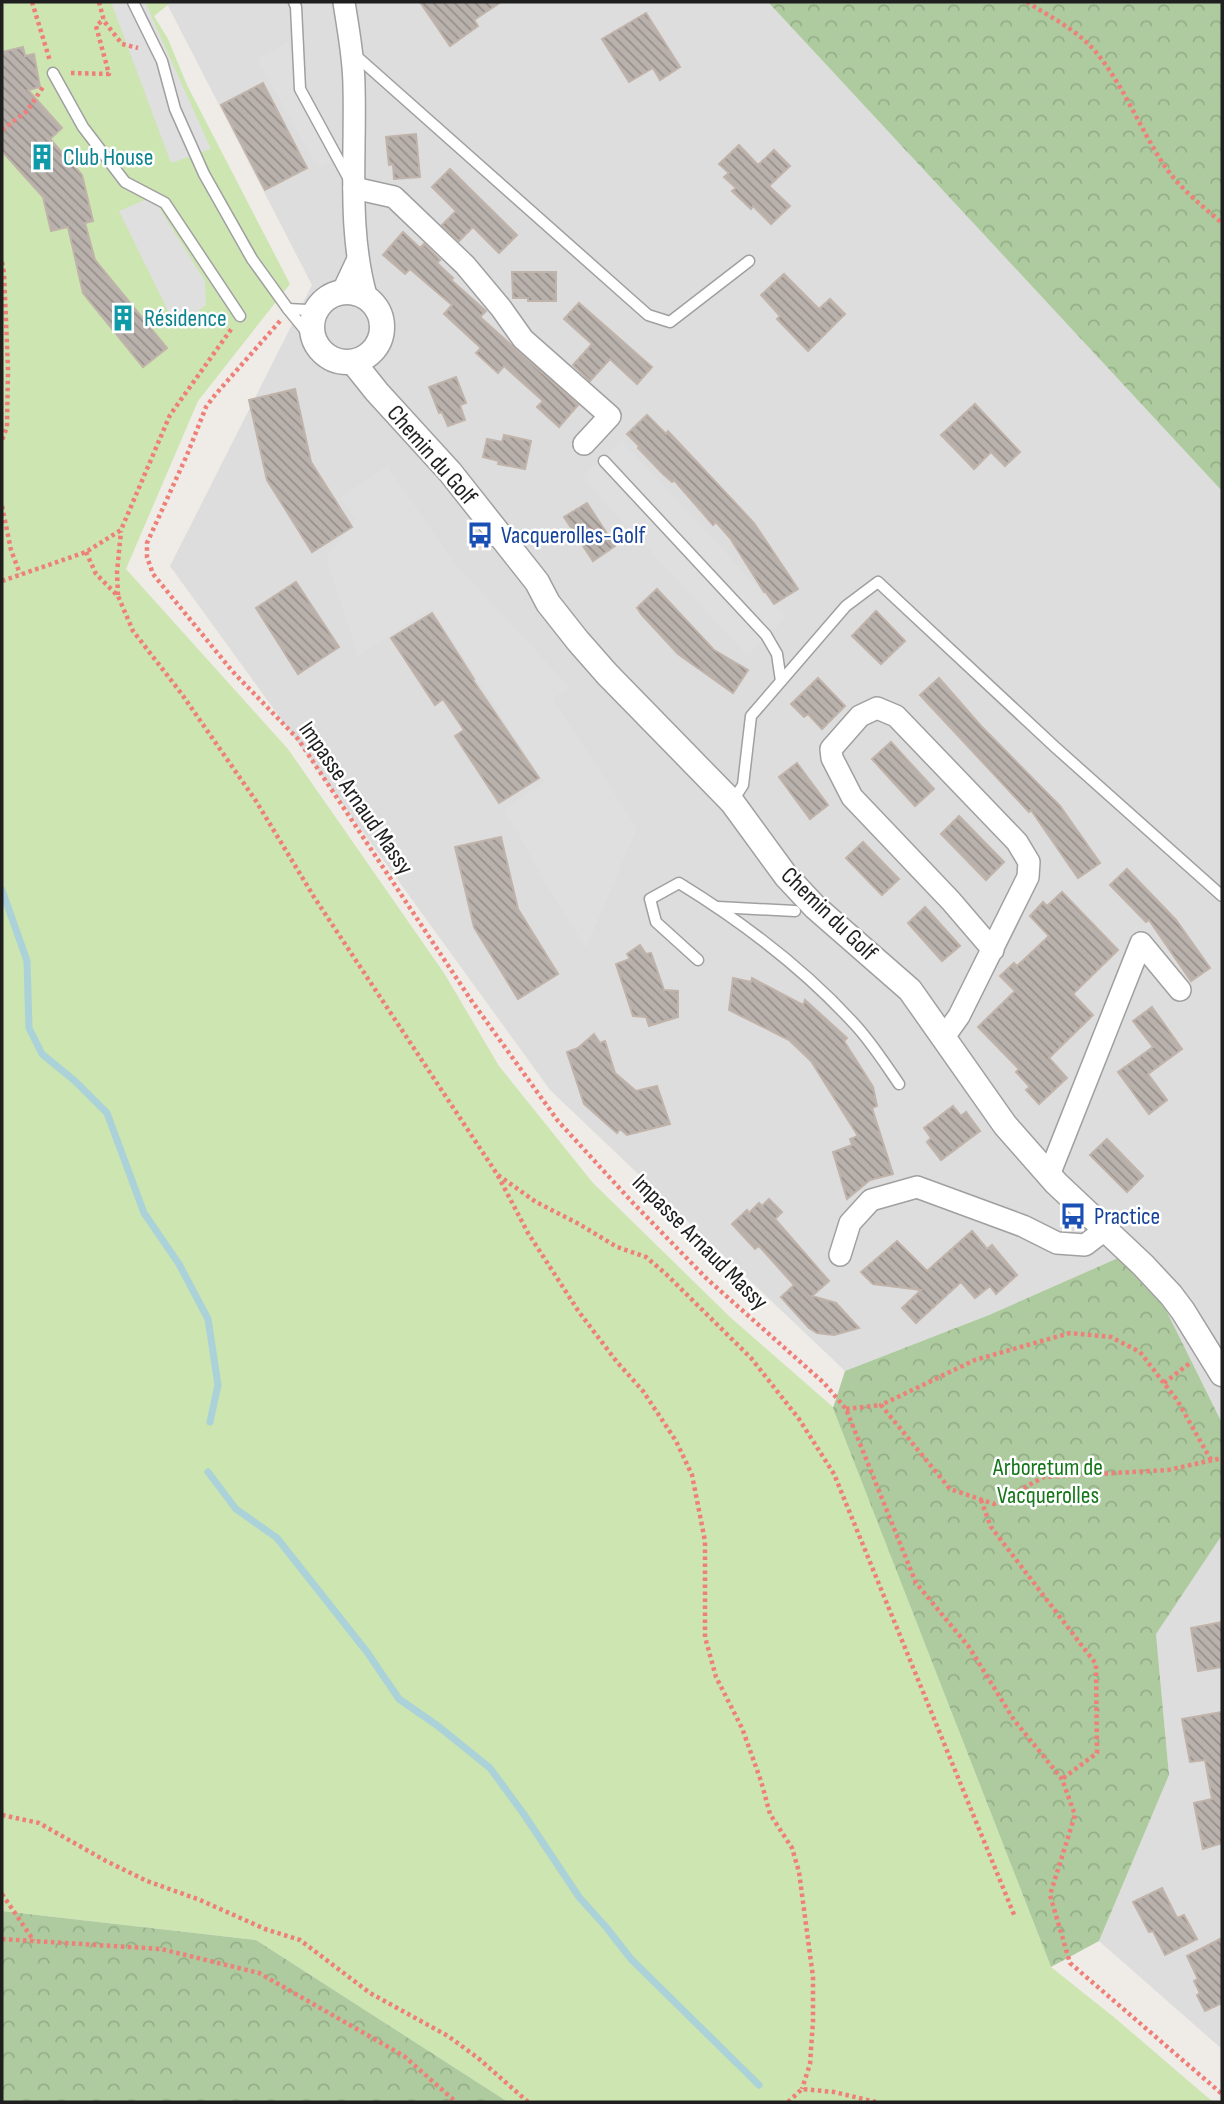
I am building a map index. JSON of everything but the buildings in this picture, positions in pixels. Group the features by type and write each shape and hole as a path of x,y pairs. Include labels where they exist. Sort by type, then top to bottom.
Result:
{"street":[{"path":"344,2 354,84 354,188 358,259 368,299"},
{"path":"354,188 394,197 465,265 523,339 610,416 584,444"},
{"path":"342,293 358,259"},
{"path":"342,293 368,299 381,319 382,331 373,352 353,362 341,362 331,358 322,351 313,335 318,308 325,301 342,293"},
{"name":"Chemin du Golf","path":"377,392 379,342"},
{"name":"Chemin du Golf","path":"353,362 450,472 537,582 548,603 578,641 732,802 786,876 815,907 910,990 1004,1125 1049,1175 1171,1295 1222,1374"},
{"path":"944,1037 959,1016 993,950 1028,877 1029,862 1017,842 896,716 877,708 860,716 831,749 832,758 852,797 951,901 993,950"},
{"path":"1049,1175 1141,943 1181,990"},
{"path":"840,1255 850,1223 871,1199 917,1187 1023,1226 1056,1243 1085,1245 1107,1230"}],"lane":[{"path":"133,2 162,61 175,109 204,174 252,259 288,309 305,330 313,335"},
{"path":"293,2 296,7 300,89 354,188"},
{"path":"351,51 648,315 670,322 749,261"},
{"path":"53,73 83,127 125,183 165,203 240,316"},
{"path":"288,309 318,308"},
{"path":"604,461 766,635 777,654 781,681"},
{"path":"732,802 743,785 751,716 846,606 878,582 1055,747 1222,896"},
{"path":"698,960 656,922 650,899 679,883 718,907 803,973 859,1028 899,1084"},
{"path":"718,907 795,911"}],"path":[{"path":"32,2 53,73"},
{"path":"99,2 104,19 122,44 158,53"},
{"path":"1027,2 1079,35 1099,56 1130,104 1163,165 1198,203 1222,223"},
{"path":"53,73 109,74 96,26 104,19"},
{"path":"2,130 27,111 53,73"},
{"path":"2,262 8,369 7,427 2,440"},
{"name":"Impasse Arnaud Massy","path":"288,309 206,407 147,543 147,557 153,574 233,672 298,739 471,1000 558,1121 707,1279 824,1383 846,1409 916,1583 969,1647 1014,1720 1062,1779 1075,1815 1050,1895 1070,1963 1222,2094"},
{"path":"118,596 121,530 170,415 240,316"},
{"path":"2,506 11,550 20,574"},
{"path":"2,581 86,552 121,530"},
{"path":"86,552 96,574 118,596 134,631 256,801 314,897 497,1174 528,1233 579,1312 643,1391 676,1441 692,1475 705,1541 705,1637 716,1677 742,1728 770,1814 792,1848 799,1872 813,1977 813,2021 810,2064 802,2089 788,2102"},
{"path":"497,1174 536,1202 617,1247 646,1257 751,1358 799,1419 834,1474 1015,1917"},
{"path":"846,1409 881,1405 975,1360 1070,1333 1111,1337 1140,1352 1177,1400 1211,1461"},
{"path":"1164,1383 1189,1363"},
{"path":"881,1405 950,1489 994,1504 1044,1477 1168,1470 1222,1458"},
{"path":"980,1499 991,1527 1096,1664 1097,1753 1062,1779"},
{"path":"2,1815 39,1824 147,1881 200,1900 265,1929 300,1940 370,1993 448,2036 478,2058 528,2102"},
{"path":"2,1894 34,1941"},
{"path":"2,1939 161,1949 259,1973 404,2056 456,2102"},
{"path":"802,2089 834,2092 876,2102"}],"shaded area":[{"path":"111,2 145,2 211,149 171,163"},
{"path":"166,2 768,2 1222,491 1222,1423 1165,1308 1118,1258 989,1315 845,1371 550,1090 170,566 312,285"},
{"path":"288,42 331,162 318,168 257,59"},
{"path":"147,199 156,203 205,281 206,305 176,327 119,211"},
{"path":"622,441 786,618 747,655 582,477"},
{"path":"387,466 456,565 570,688 552,698 637,828 586,948 504,811 544,782 432,608 358,656 326,558 356,519 340,498"},
{"path":"1222,1535 1222,2049 1099,1941 1169,1775 1156,1633"}],"green space":[{"path":"2,2 167,2 169,4 154,16 290,284 198,401 126,569 288,749 444,973 499,1066 593,1183 730,1317 833,1407 1051,1967 1213,2102 508,2102 256,1940 2,1911"},
{"path":"768,2 1222,2 1222,491"},
{"name":"Arboretum de Vacquerolles","path":"1118,1258 1165,1308 1222,1423 1222,1535 1156,1634 1169,1775 1099,1941 1051,1967 833,1408 845,1371 989,1315"},
{"path":"2,1911 256,1940 508,2102 2,2102"}],"waterway":[{"path":"2,890 27,961 29,1028 42,1054 75,1081 107,1113 144,1213 179,1264 208,1319 218,1385 210,1422"},
{"path":"208,1472 236,1509 277,1538 367,1652 399,1699 490,1768 579,1897 631,1959 759,2085"}],"place":[{"name":"Club House","path":"42,157"},
{"name":"Résidence","path":"123,318"},
{"name":"Vacquerolles-Golf","path":"480,535"},
{"name":"Practice","path":"1073,1216"}]}
